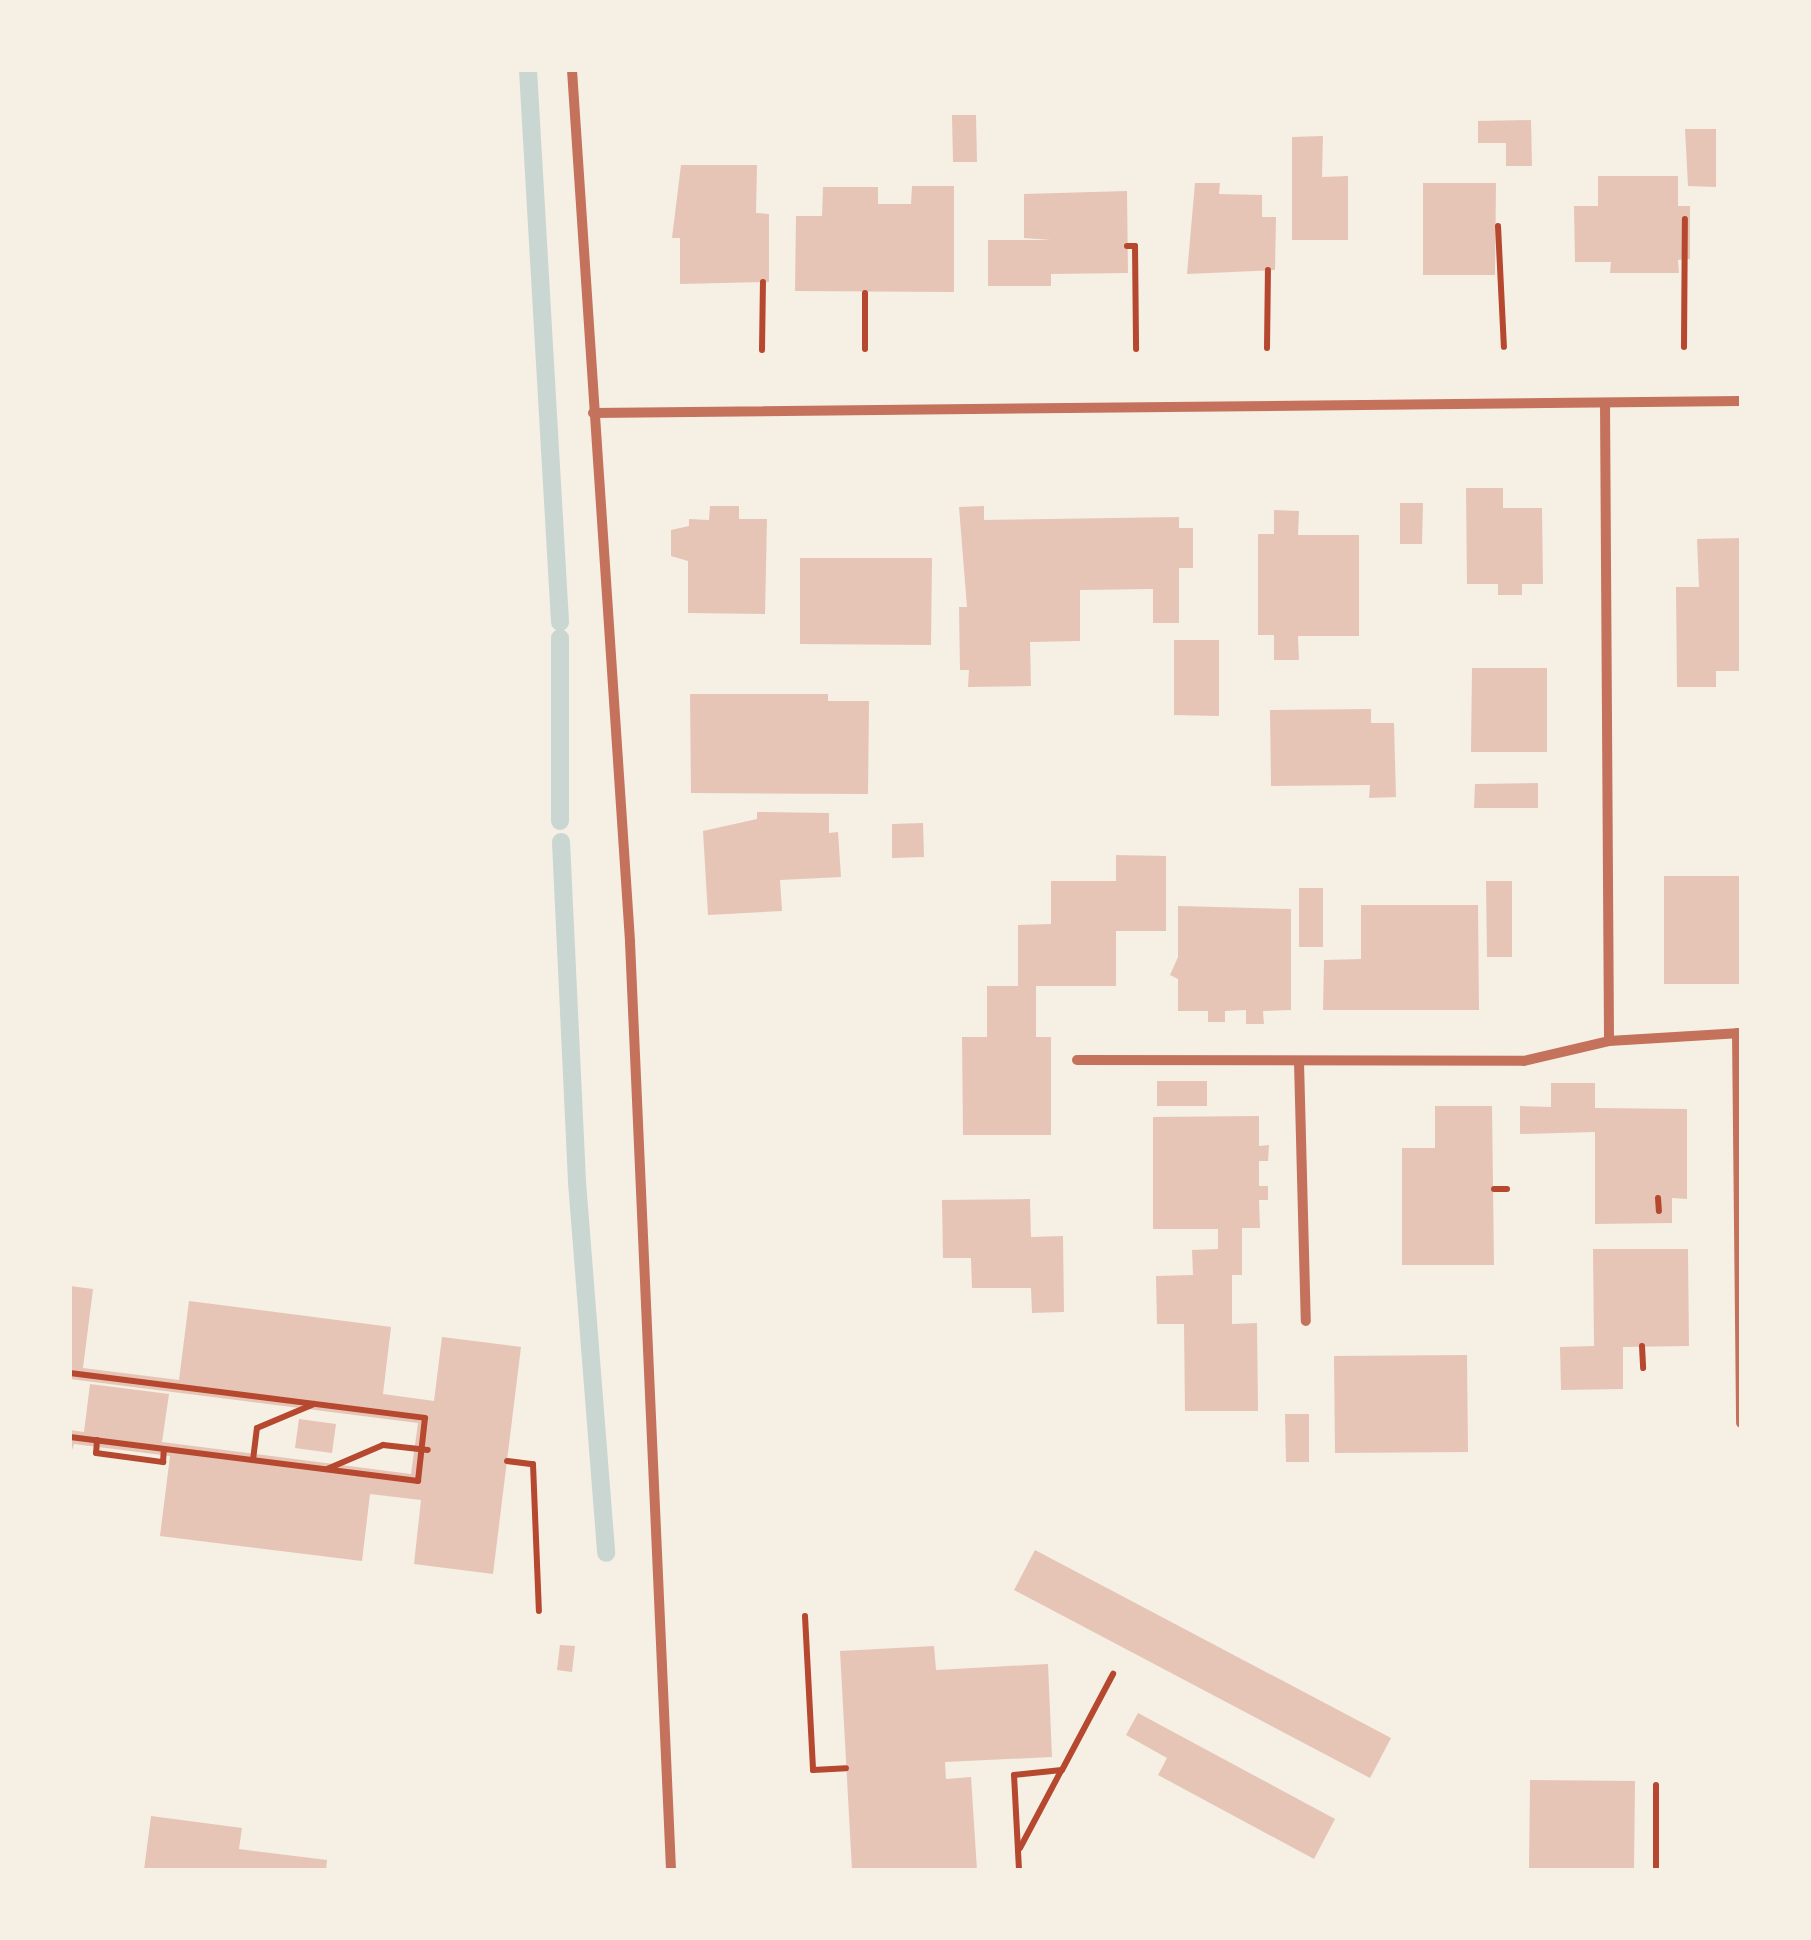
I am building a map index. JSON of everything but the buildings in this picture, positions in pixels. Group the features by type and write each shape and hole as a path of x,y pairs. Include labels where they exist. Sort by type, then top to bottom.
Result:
{"street":[{"path":"572,70 630,942 672,1870"},
{"path":"593,413 1741,400"},
{"path":"1605,403 1609,1041"},
{"path":"1077,1060 1524,1061 1609,1041 1739,1033 1741,1423"},
{"path":"1299,1062 1306,1322"}],"path":[{"path":"1684,347 1685,219"},
{"path":"1498,226 1503,225 1504,347"},
{"path":"1126,246 1135,246 1136,349"},
{"path":"1266,348 1268,270"},
{"path":"762,282 762,350"},
{"path":"864,292 865,349"},
{"path":"1494,1189 1506,1189"},
{"path":"1658,1198 1659,1211"},
{"path":"1642,1346 1643,1368"},
{"path":"70,1373 425,1418"},
{"path":"254,1460 257,1428 314,1404"},
{"path":"418,1481 425,1418"},
{"path":"418,1481 425,1418"},
{"path":"418,1481 70,1437 326,1469 383,1445 424,1450"},
{"path":"97,1440 96,1453 163,1462 164,1448"},
{"path":"507,1461 533,1464 539,1612"},
{"path":"805,1616 813,1770 846,1768"},
{"path":"1018,1851 1114,1674"},
{"path":"1019,1870 1014,1774 1062,1770"},
{"path":"1656,1785 1656,1870"}],"waterway":[{"path":"528,70 560,622"},
{"path":"560,638 560,821"},
{"path":"561,842 577,1182 606,1553"}]}
